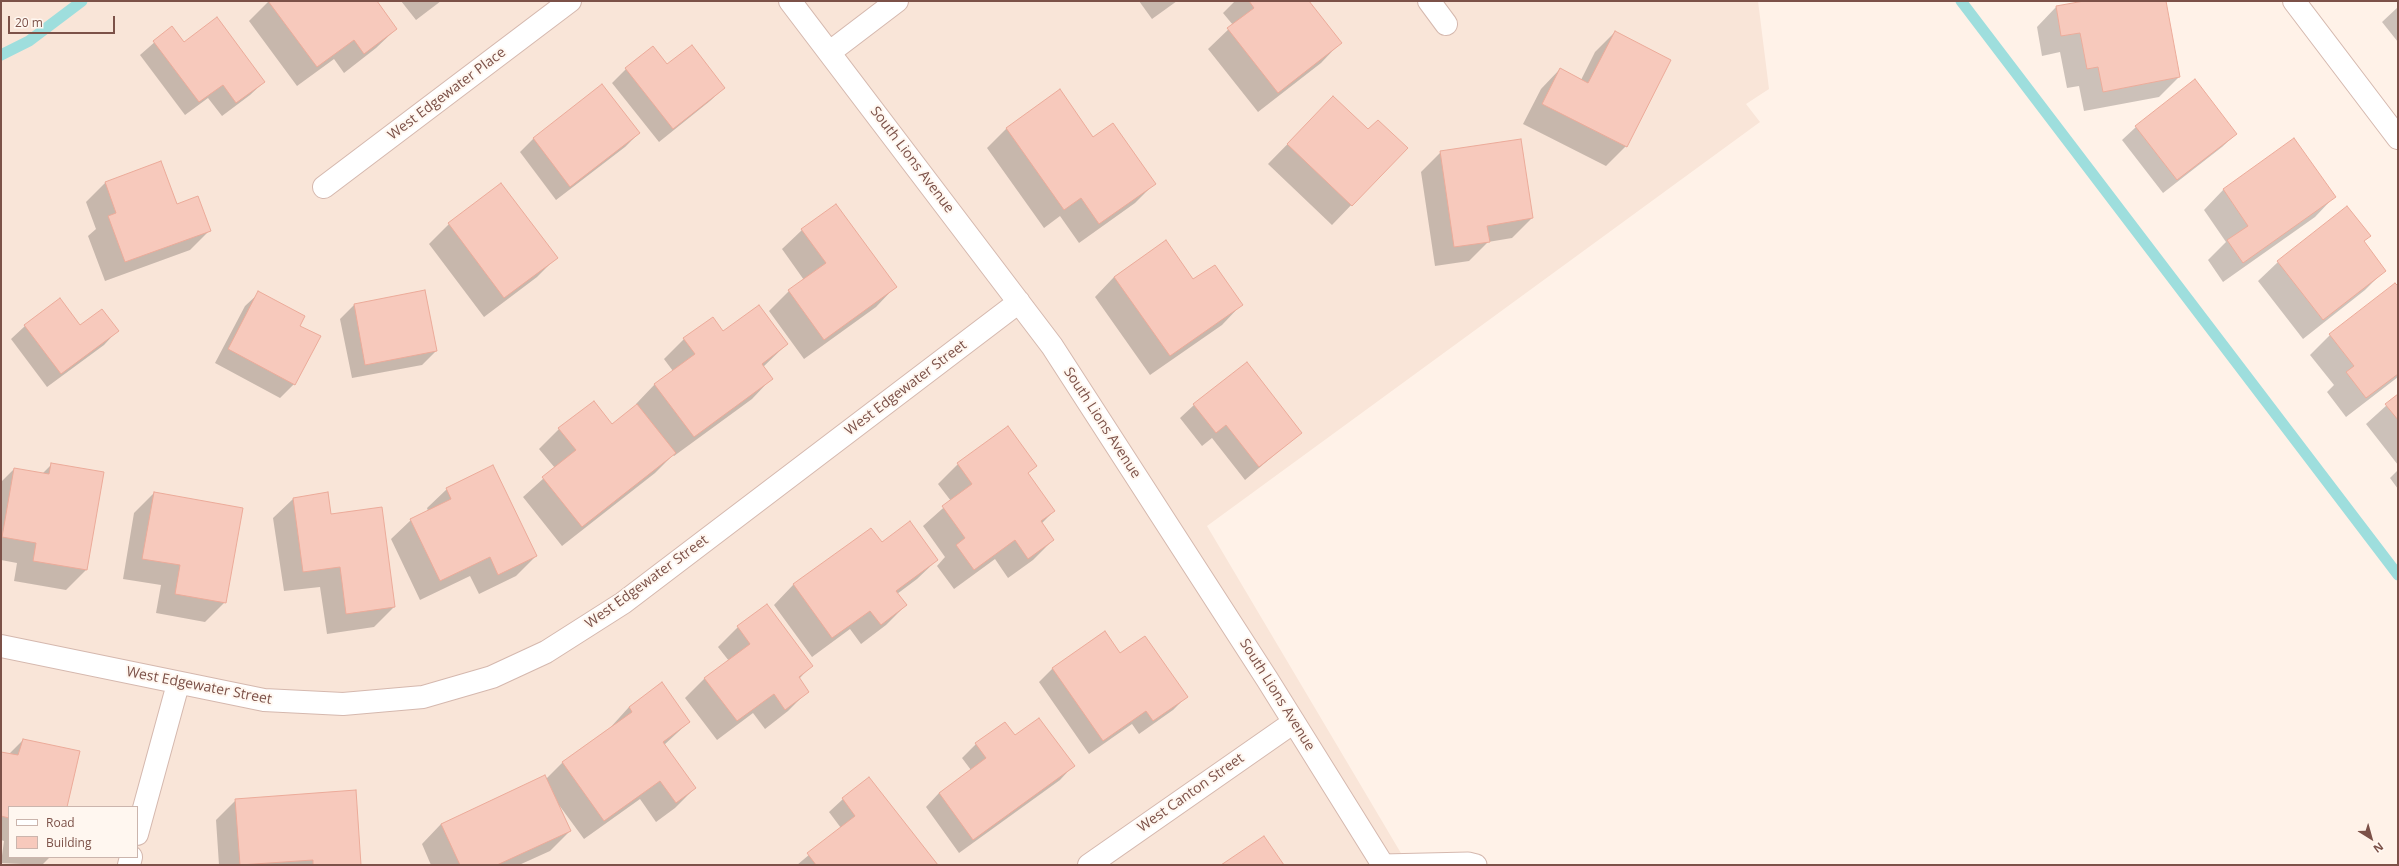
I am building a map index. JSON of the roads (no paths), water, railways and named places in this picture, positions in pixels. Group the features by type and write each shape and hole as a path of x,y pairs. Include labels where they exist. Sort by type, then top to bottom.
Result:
{"street":[{"name":"West Edgewater Place","path":"324,187 570,1"},
{"name":"South Lions Avenue","path":"790,1 1061,359 1294,722 1383,865"},
{"path":"830,52 897,1"},
{"path":"1429,1 1446,24"},
{"path":"2294,1 2398,138"},
{"name":"West Edgewater Street","path":"1,646 178,684 264,700 343,704 423,696 492,677 546,652 623,603 1019,302"},
{"path":"138,830 178,684"},
{"name":"West Canton Street","path":"1089,865 1294,722"}],"lane":[{"path":"1383,865 1476,865"}],"waterway":[{"path":"1,55 29,41 82,1"},
{"path":"1961,1 2398,575"}]}
